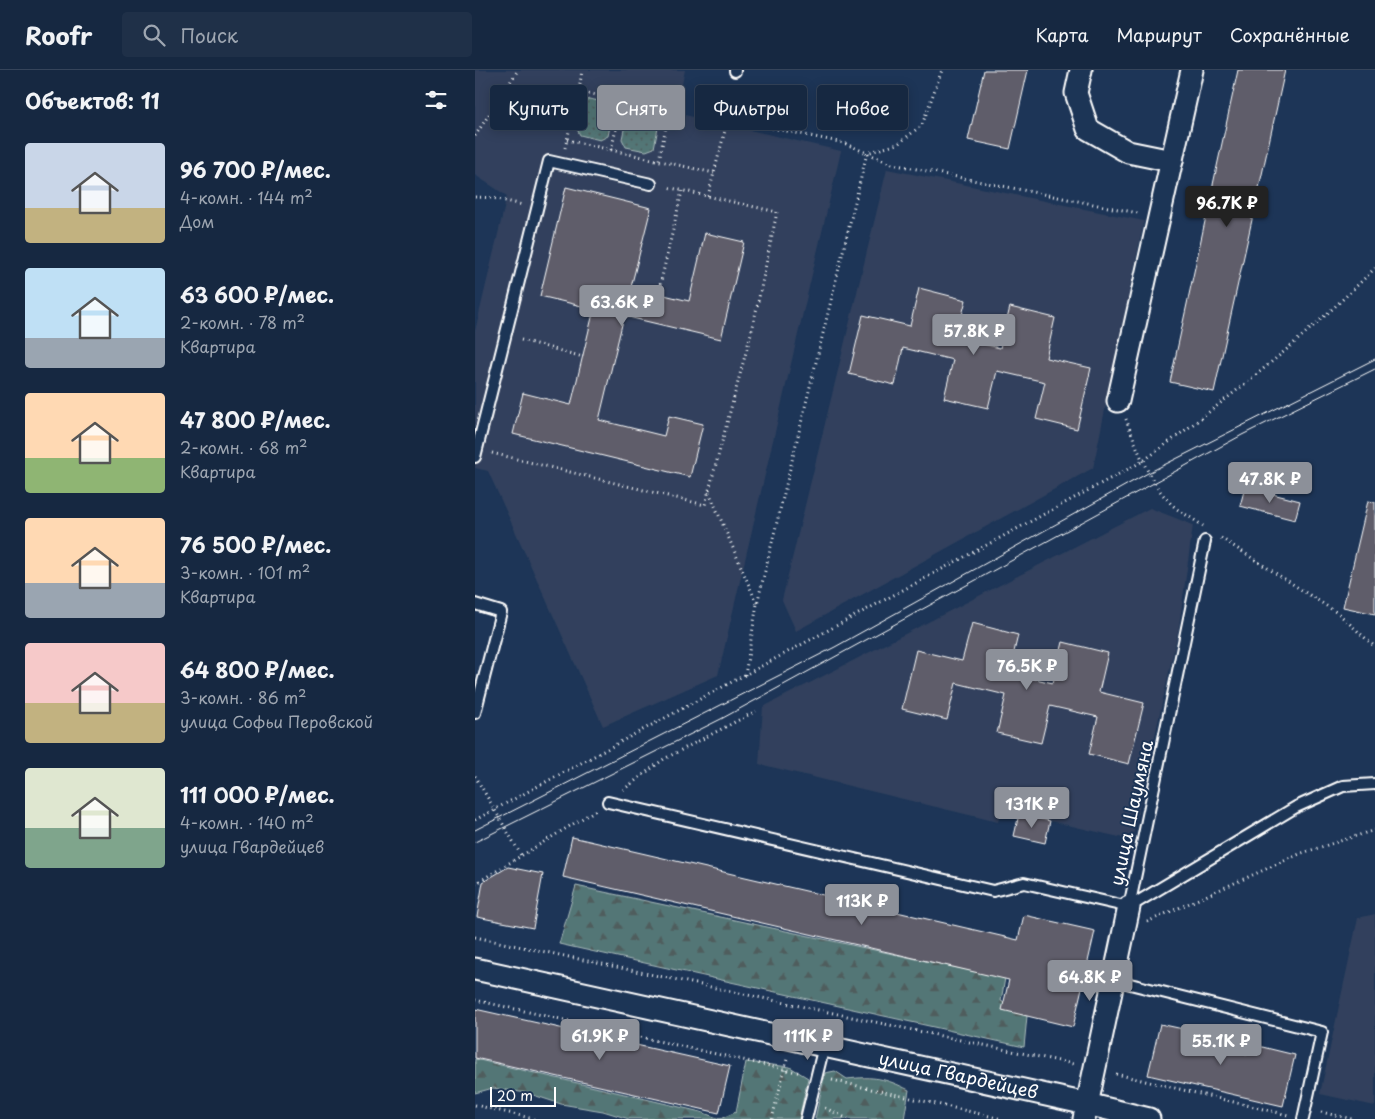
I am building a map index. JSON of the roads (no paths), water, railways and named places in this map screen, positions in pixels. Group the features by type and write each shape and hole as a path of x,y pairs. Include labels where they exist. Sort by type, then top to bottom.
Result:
{"street":[{"path":"1081,70 1076,93 1089,129 1128,152 1172,162"},
{"path":"1118,401 1192,70"},
{"path":"1085,1111 1129,908"},
{"name":"улица Гвардейцев","path":"475,969 791,1038 1085,1111 1149,1119"}],"lane":[{"path":"476,453 549,161 651,184"},
{"name":"улица Шаумяна","path":"1129,908 1205,541"},
{"path":"475,604 501,612 475,713"},
{"name":"улица Шаумяна","path":"1129,908 1295,807 1343,786 1375,784"},
{"path":"608,802 993,891 1024,883 1129,908"},
{"path":"1114,980 1322,1032 1303,1116"},
{"path":"806,1119 825,1046"}],"tram line":[{"path":"475,830 835,647 1148,473 1375,359"},
{"path":"475,842 721,719 1242,435 1375,369"}]}
